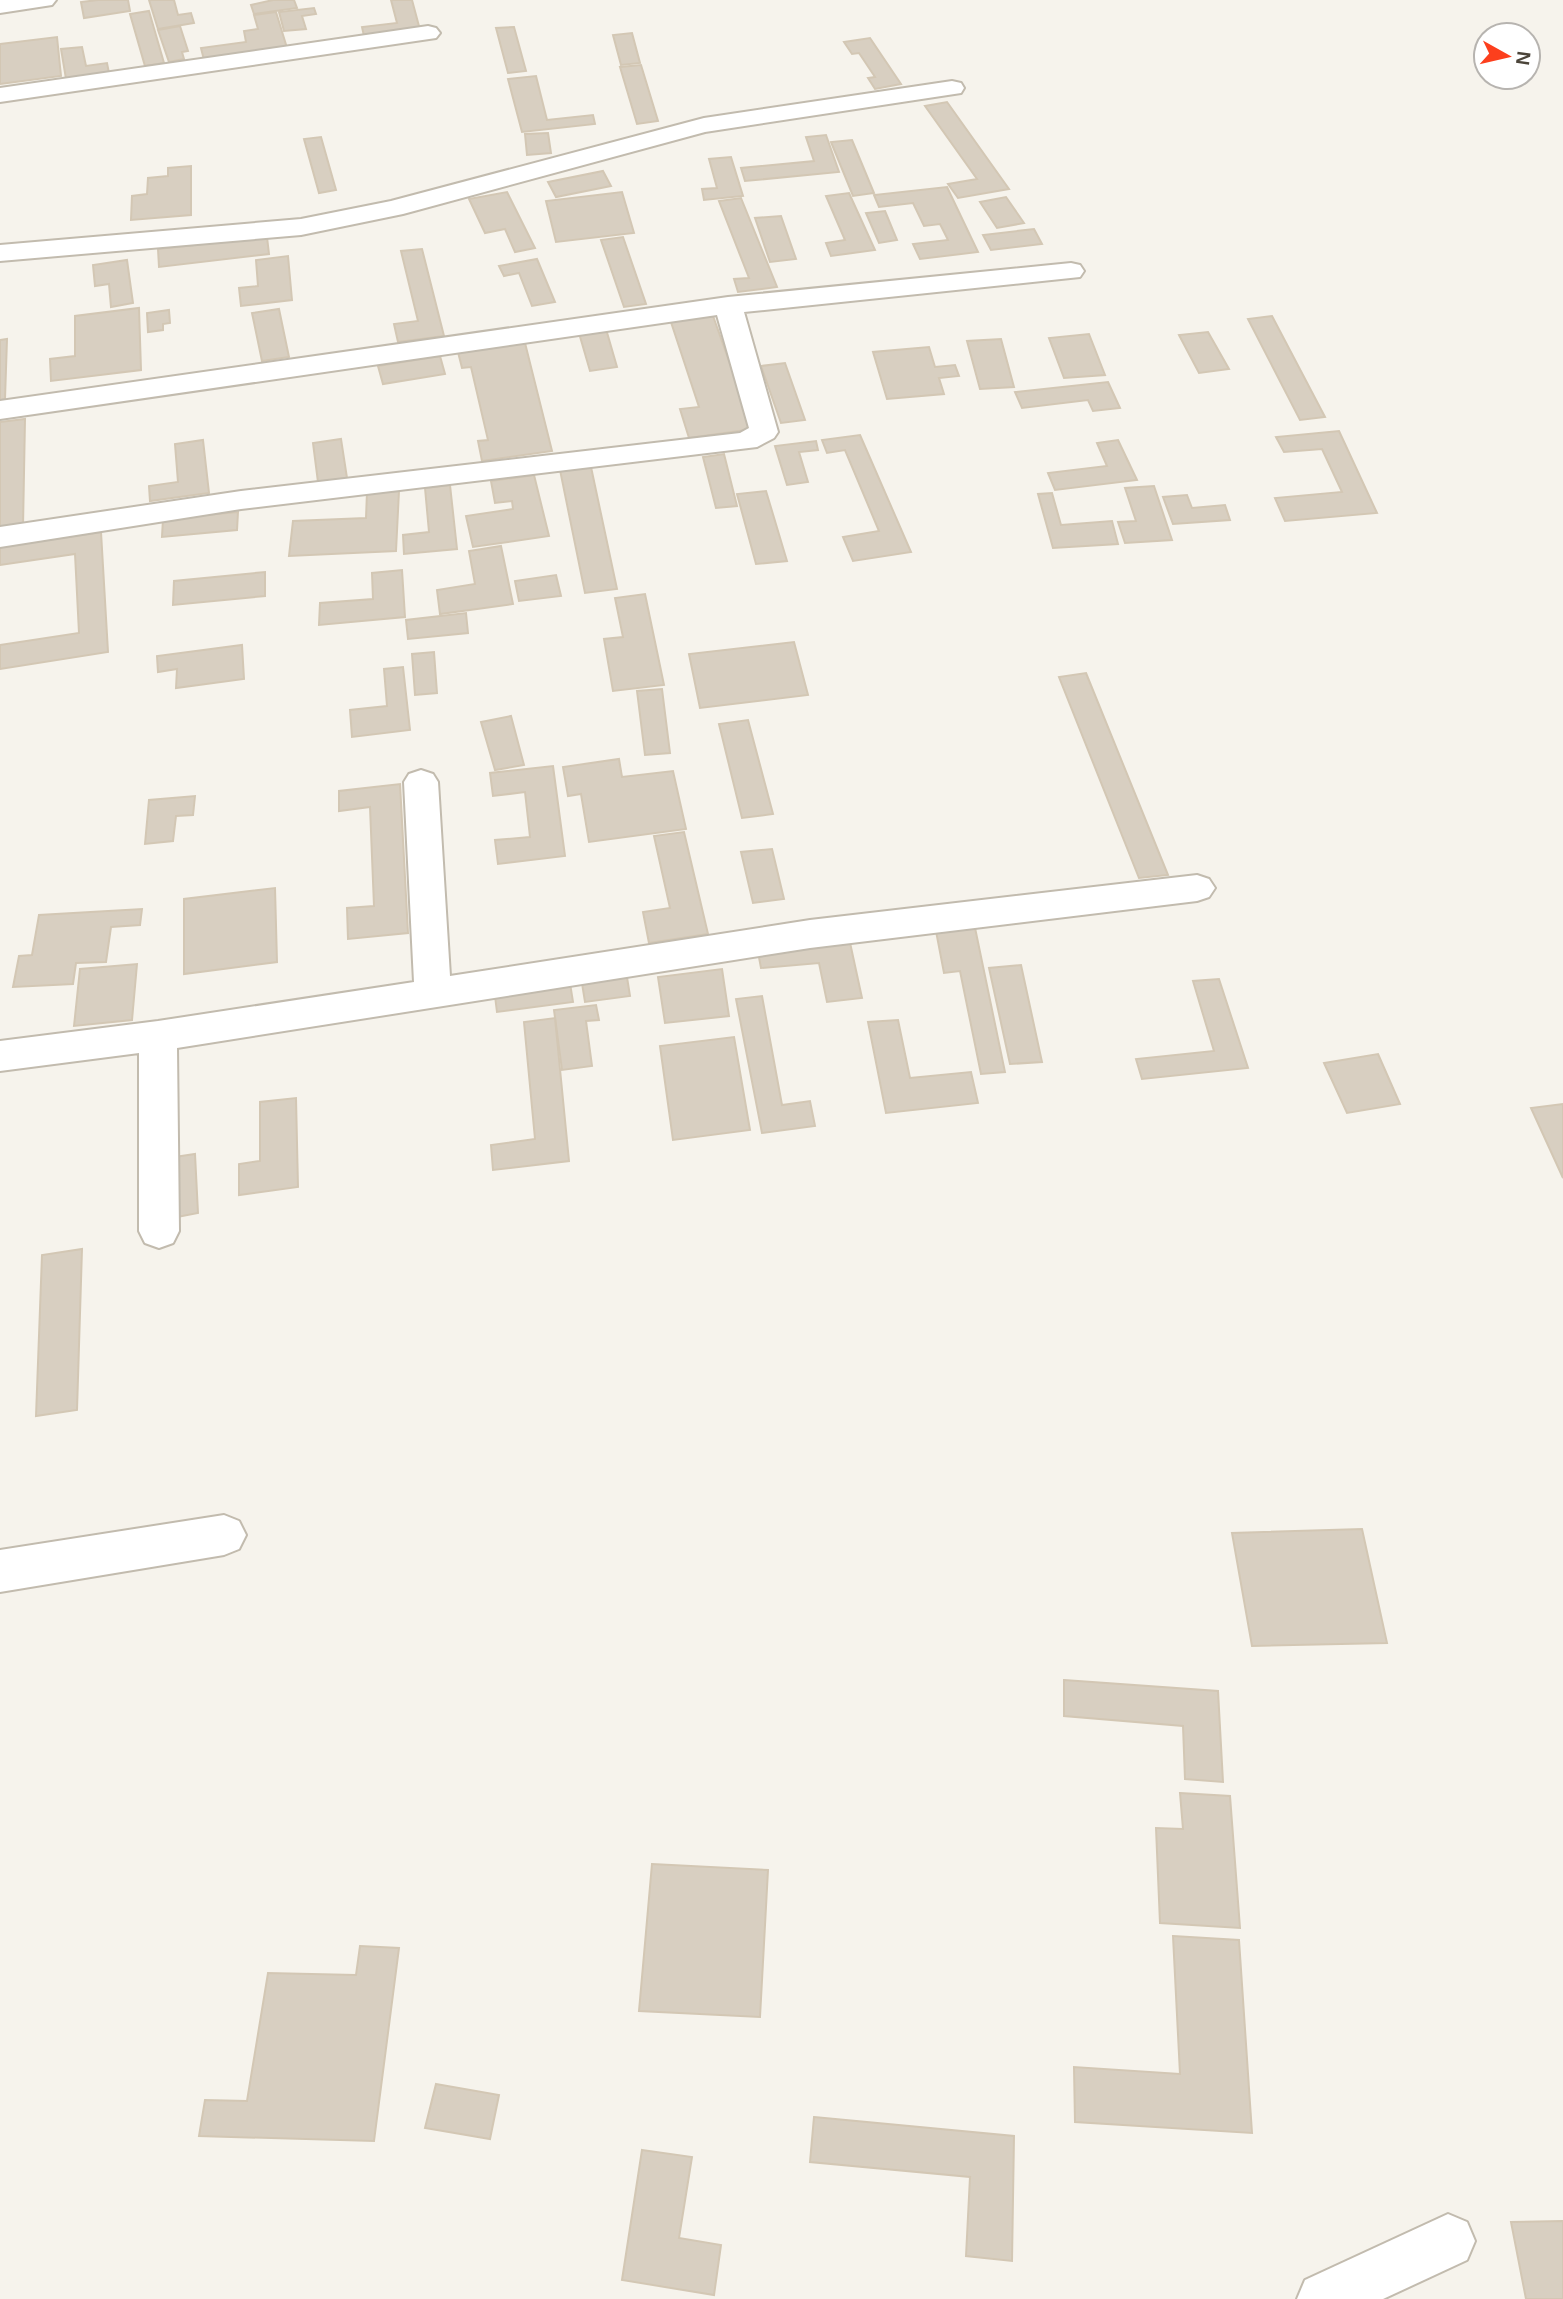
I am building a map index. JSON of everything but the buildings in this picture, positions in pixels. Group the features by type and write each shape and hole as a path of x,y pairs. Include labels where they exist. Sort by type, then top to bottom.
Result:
{"street":[{"path":"0,6 44,0"},
{"path":"0,95 428,33"},
{"path":"0,253 301,227 394,208 704,125 952,88"},
{"path":"0,410 728,305 1071,271"},
{"path":"0,537 242,500 747,441 764,432 728,305"},
{"path":"421,782 433,993"},
{"path":"0,1056 158,1036 810,934 1196,888"},
{"path":"158,1036 159,1231"},
{"path":"0,1571 224,1535"},
{"path":"1324,2299 1448,2241"}]}
